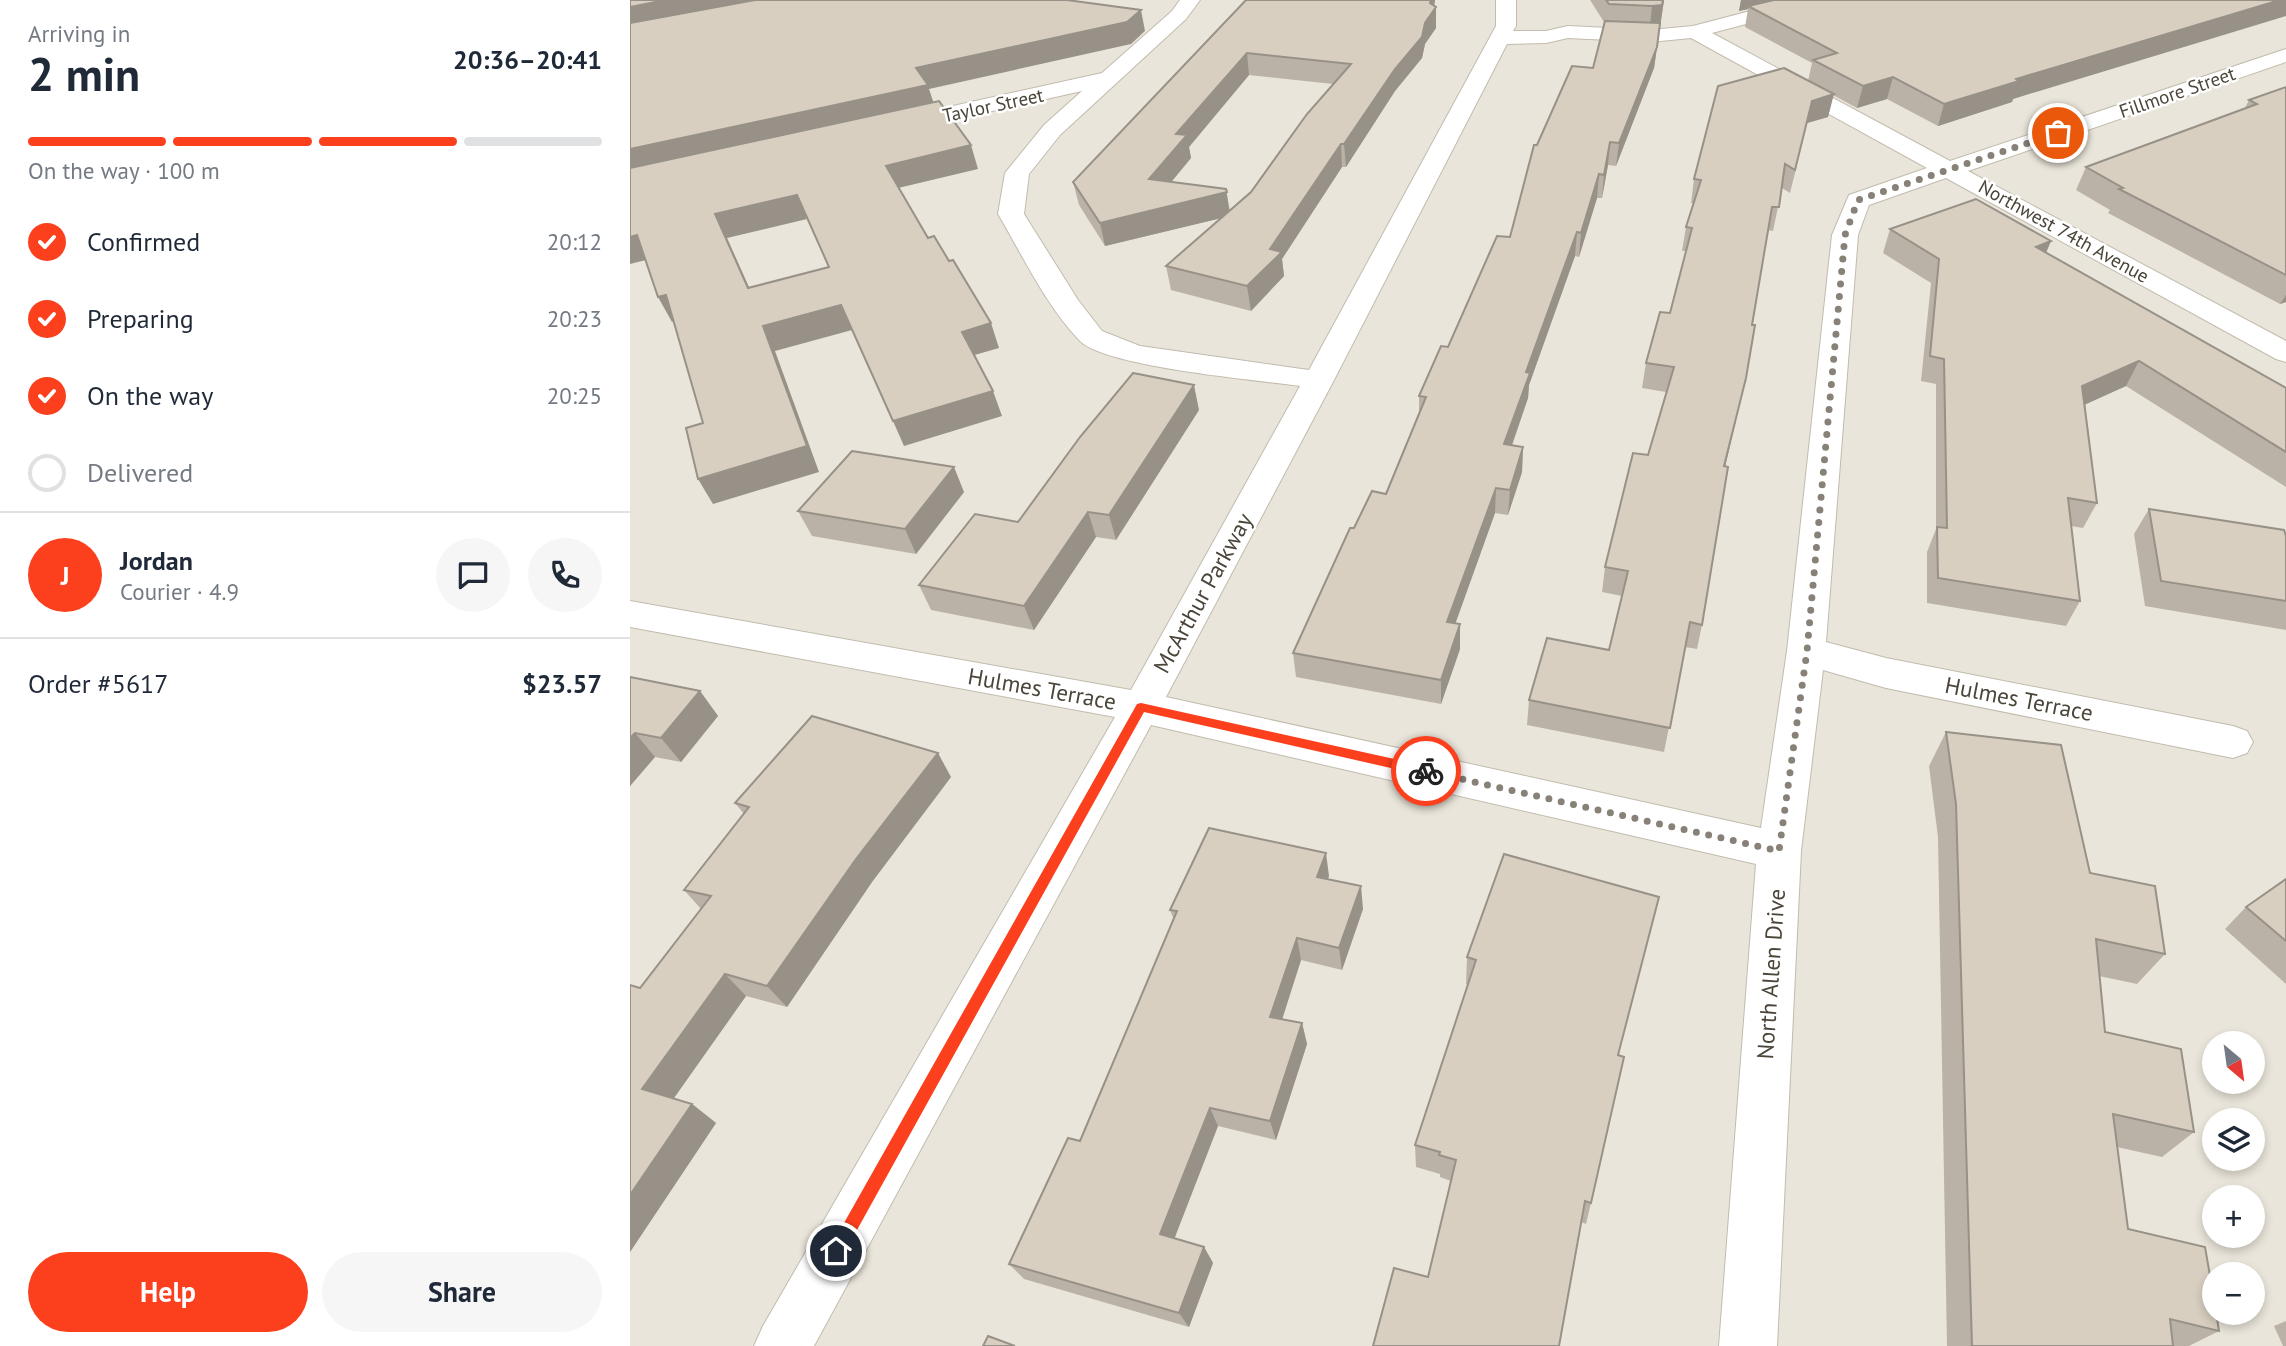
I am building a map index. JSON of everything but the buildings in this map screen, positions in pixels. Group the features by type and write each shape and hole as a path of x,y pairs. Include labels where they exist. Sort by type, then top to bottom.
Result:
{"street":[{"path":"1190,0 1179,15 1052,130 1017,173 1011,214 1066,304 1092,337 1134,354 1319,380"},
{"name":"McArthur Parkway","path":"783,1346 1141,707 1502,44 1506,26 1506,0"},
{"path":"1502,44 1568,32 1650,36 1694,32 1815,0"},
{"name":"McArthur Parkway","path":"1502,44 1529,19 1568,32"},
{"name":"Northwest 74th Avenue","path":"1694,32 1948,167 2286,353"},
{"name":"Fillmore Street","path":"1948,167 1982,159 2286,55"},
{"name":"Taylor Street","path":"883,129 1110,79"},
{"name":"North Allen Drive","path":"1748,1346 1779,851 1807,651 1845,235 1858,200 1948,167"},
{"name":"Hulmes Terrace","path":"630,614 1141,707 1779,851"},
{"name":"Hulmes Terrace","path":"1807,651 1886,673 2233,742"}],"shaded area":[{"path":"630,0 2286,0 2286,1346 630,1346"}],"way so far":[{"path":"1426,771 1779,851 1807,651 1845,235 1858,200 1948,167 1982,159 2058,133"}],"route":[{"path":"836,1251 1141,707 1426,771"}]}
